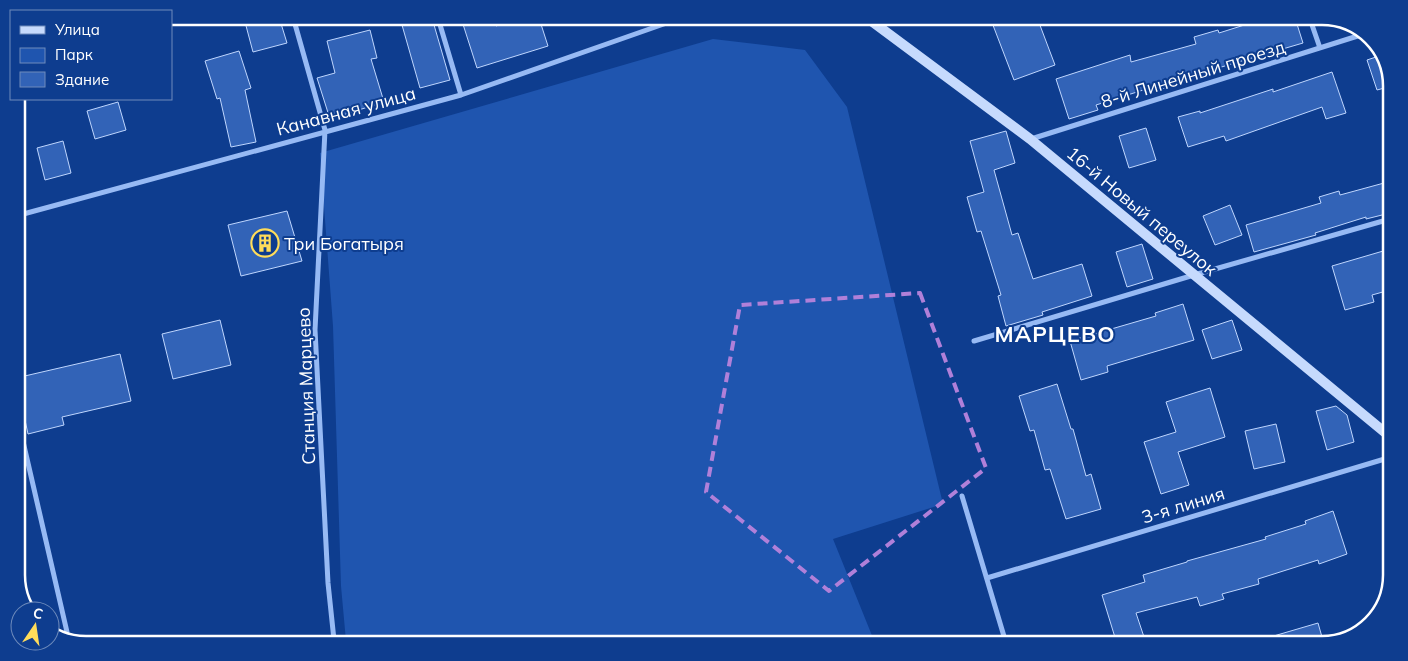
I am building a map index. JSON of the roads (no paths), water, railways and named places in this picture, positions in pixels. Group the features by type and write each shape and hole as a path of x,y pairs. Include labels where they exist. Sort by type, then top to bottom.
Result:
{"street":[{"name":"Станция Марцево","path":"295,25 325,130 315,330 328,583 334,636"},
{"path":"440,25 461,94"},
{"name":"Канавная улица","path":"25,213 461,94 661,25"},
{"name":"16-й Новый переулок","path":"880,25 1030,139 1383,431"},
{"path":"1312,25 1320,48"},
{"name":"8-й Линейный проезд","path":"1030,139 1357,36"},
{"path":"974,341 1383,221"},
{"path":"25,450 67,632"},
{"name":"3-я линия","path":"987,578 1383,459"},
{"path":"962,496 1004,636"}],"place":[{"name":"Три Богатыря","path":"265,243"}],"district":[{"name":"МАРЦЕВО","path":"1055,334"}]}
